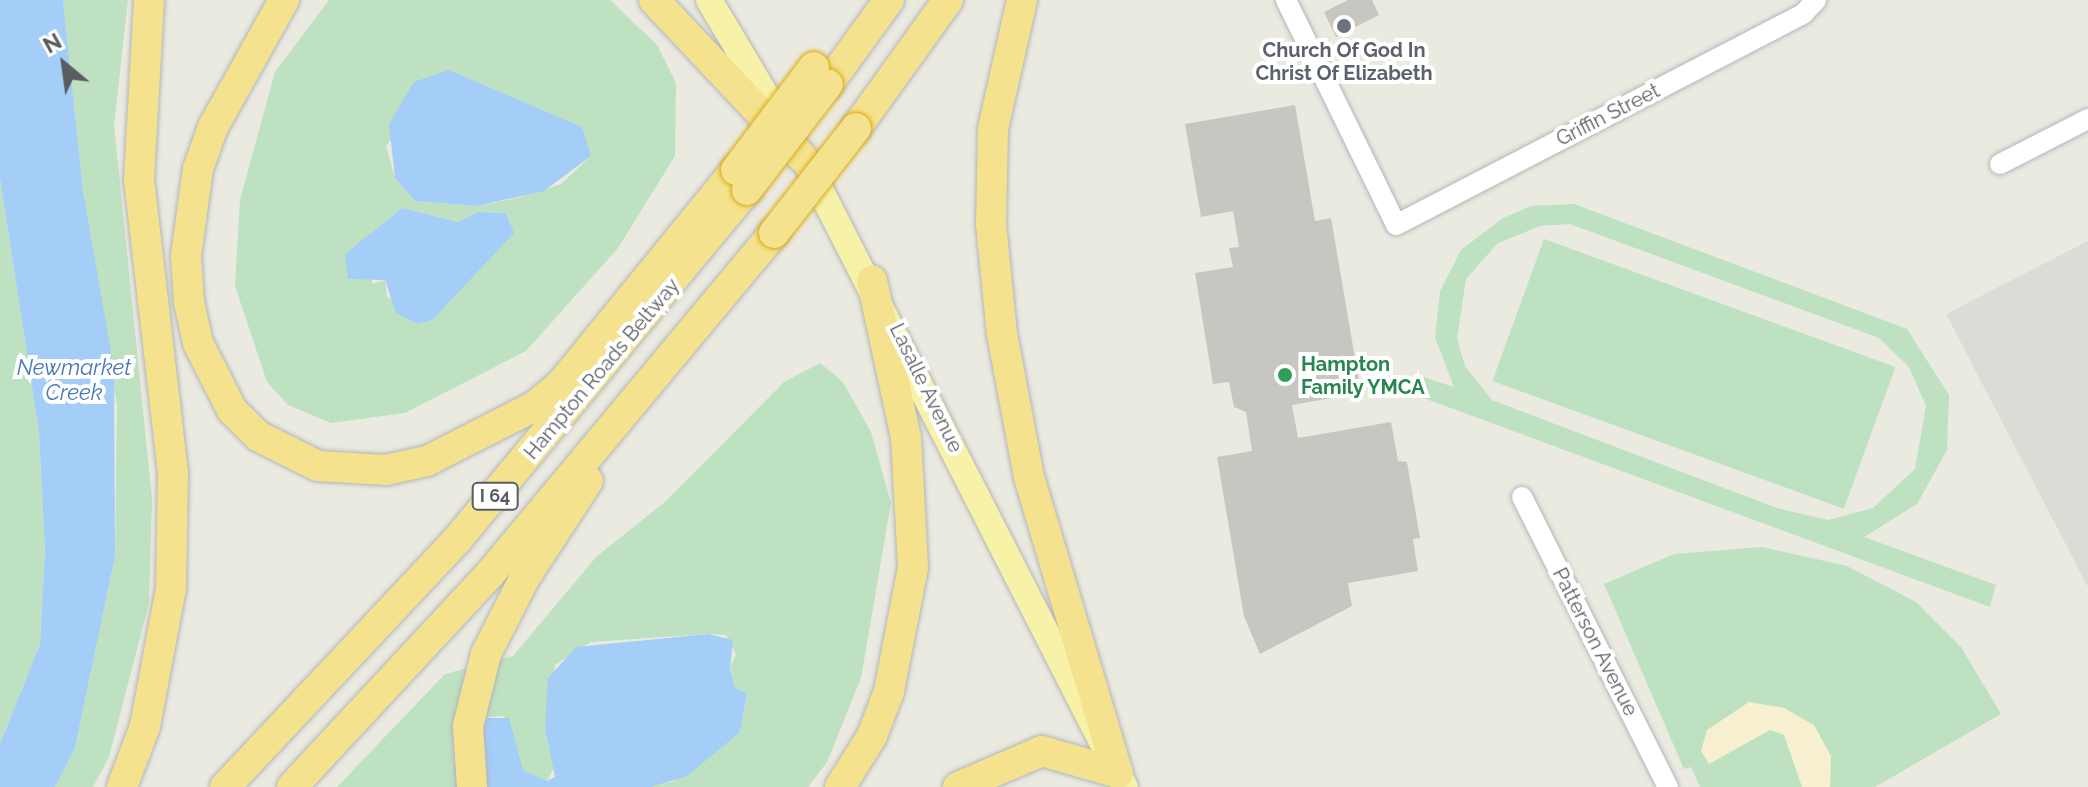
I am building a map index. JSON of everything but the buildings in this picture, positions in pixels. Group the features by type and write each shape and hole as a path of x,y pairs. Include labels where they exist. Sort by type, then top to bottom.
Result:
{"highway":[{"path":"122,787 145,726 171,589 173,473 139,180 149,0"},
{"path":"284,0 213,127 198,169 188,286 198,343 232,410 258,436 318,466 376,471 427,461 535,406 562,383 741,180"},
{"path":"654,0 803,158"},
{"path":"821,76 882,0"},
{"name":"Hampton Roads Beltway","path":"225,787 467,529 821,76 889,0"},
{"name":"I 64","path":"292,787 630,410 856,128 948,0"},
{"path":"1022,0 993,129 991,224 1002,334 1029,477 1121,780"},
{"path":"840,787 872,736 889,691 913,567 906,438 872,281"},
{"path":"472,787 468,726 486,654 524,579 630,410"},
{"path":"958,787 1042,751 1121,780"}],"main road":[{"name":"Lasalle Avenue","path":"709,0 872,281 1121,780"},
{"path":"727,0 734,41"}],"street":[{"name":"Griffin Street","path":"1286,0 1396,225 1803,14 1816,0"},
{"path":"2000,164 2088,119"},
{"name":"Patterson Avenue","path":"1522,497 1668,787"}],"shaded area":[{"path":"2088,241 2088,587 1946,314"}],"green space":[{"path":"63,0 128,0 114,125 152,498 149,603 109,757 93,787 55,787 75,748 115,556 117,406 83,191"},
{"path":"329,0 610,0 657,45 676,83 675,156 618,248 526,351 405,413 331,423 288,405 267,382 235,286 240,200 275,72","holes":["449,70 562,119 591,156 561,184 517,198 477,206 415,201 395,178 386,146","402,208 458,222 478,212 505,213 511,223 433,319 387,297 385,280 372,284 371,233"]},
{"path":"0,178 39,432 45,549 40,644 0,744"},
{"path":"1574,204 1907,329 1949,395 1947,450 1917,504 1864,537 1996,585 1990,607 1418,396 1424,377 1454,387 1435,337 1440,291 1461,250 1503,218 1531,206","holes":["1570,224 1879,338 1909,367 1926,406 1915,469 1873,508 1828,520 1777,508 1492,400 1465,366 1457,339 1466,279 1498,243 1540,226"]},
{"path":"1544,239 1895,367 1844,509 1492,381"},
{"path":"820,363 843,382 871,432 891,503 861,678 827,762 808,787 652,787 674,781 740,732 747,693 735,688 730,668 736,654 726,635 708,634 591,642 555,665 545,727 557,762 547,781 523,770 504,716 477,718 455,787 337,787 445,674 513,656 596,557 666,501 784,382"},
{"path":"1762,547 1847,566 1916,602 1961,647 2001,714 1875,787 1700,787 1691,767 1684,769 1604,584 1674,554"}],"sand":[{"path":"1749,702 1784,708 1814,725 1831,756 1830,787 1802,787 1784,735 1770,730 1709,764 1701,751 1707,730"}],"water":[{"name":"Newmarket Creek","path":"0,0 63,0 83,191 114,369 115,556 75,748 55,787 0,787 0,744 40,644 45,549 39,432 0,178"},
{"path":"449,70 582,127 591,156 544,191 477,206 415,201 395,178 389,124 414,82"},
{"path":"402,208 458,222 478,212 506,213 514,233 433,319 418,324 396,313 385,280 348,279 345,254"},
{"path":"708,634 733,640 730,669 735,688 747,693 740,732 687,776 652,787 455,787 455,740 477,718 509,718 523,770 547,781 555,777 545,727 548,678 576,647"}],"place":[{"name":"Church Of God In Christ Of Elizabeth","path":"1344,26"},
{"name":"Hampton Family YMCA","path":"1285,375"}]}
